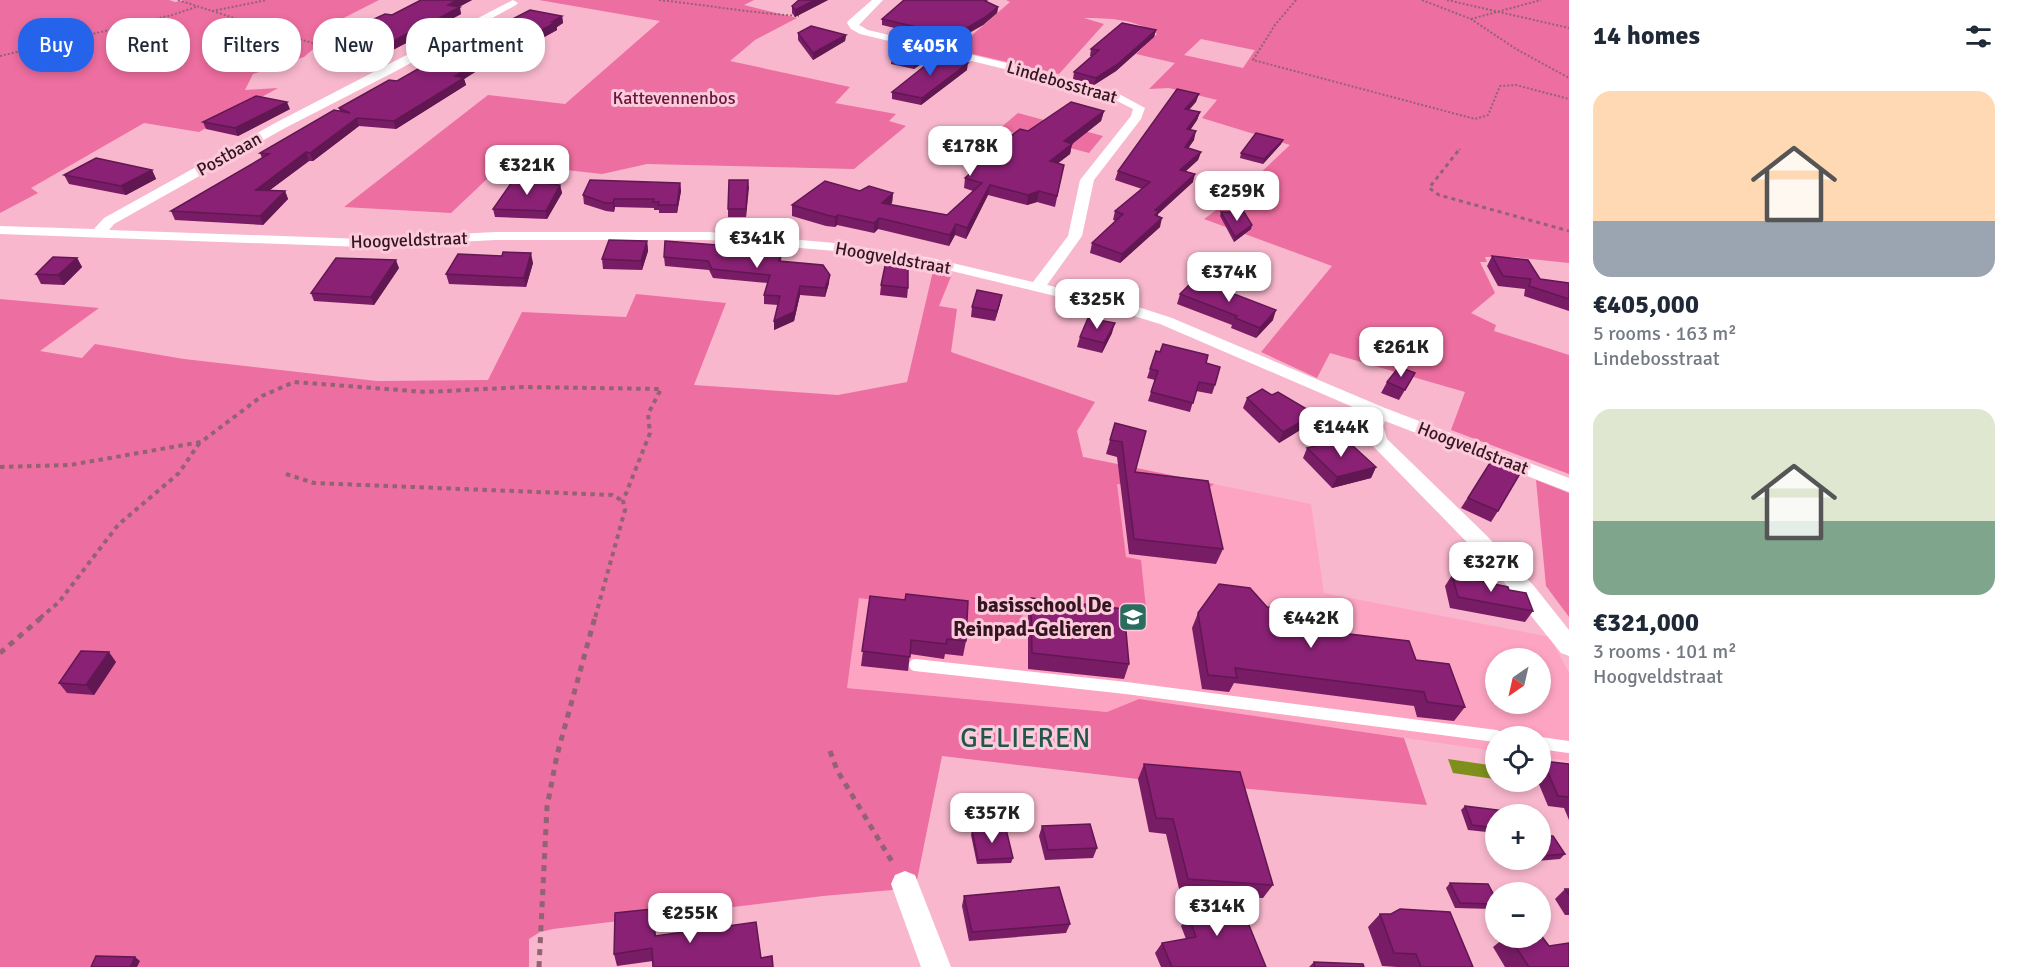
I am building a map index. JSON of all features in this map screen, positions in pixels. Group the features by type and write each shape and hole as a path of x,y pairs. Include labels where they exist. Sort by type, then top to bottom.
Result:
{"street":[{"name":"Lindebosstraat","path":"878,0 852,22 855,27 864,32 1032,72 1117,97 1140,108 1137,116 1087,180 1075,236 1038,286"},
{"name":"Postbaan","path":"98,233 109,221 513,3"},
{"name":"Hoogveldstraat","path":"0,230 364,243 495,236 709,236 835,247 931,262 1126,308 1166,321 1379,412 1569,485"},
{"path":"1379,412 1374,426 1379,441 1511,575 1548,616 1569,647"},
{"path":"905,884 936,967"}],"lane":[{"path":"915,665 1126,688 1485,735"},
{"path":"1551,745 1569,747"}],"path":[{"path":"178,0 313,44"},
{"path":"207,11 226,10 267,0"},
{"path":"659,0 732,8 747,13 799,16"},
{"path":"1296,0 1275,25 1253,60 1475,119 1488,115 1500,86 1516,85 1569,99"},
{"path":"1422,0 1471,19 1516,49 1569,78"},
{"path":"1448,0 1569,28"},
{"path":"1471,19 1541,0"},
{"path":"0,56 172,15 196,7"},
{"path":"1460,149 1429,188 1439,195 1569,231"},
{"path":"0,653 59,602 118,525 179,472 201,442 262,396 294,382 426,392 524,387 661,389 648,414 650,434 623,501 625,510 557,755 547,807 539,967"},
{"path":"0,467 70,465 201,442"},
{"path":"286,474 314,483 612,495 623,501"},
{"path":"830,751 837,770 905,884"}],"shaded area":[{"name":"basisschool De Reinpad-Gelieren","path":"1083,457 1311,504 1324,593 1550,637 1569,673 1569,761 1551,758 1551,726 1485,726 1485,750 1139,699 1107,712 817,685 824,522"},
{"path":"1448,759 1485,764 1485,778 1453,773"}],"green space":[{"path":"0,0 169,0 175,2 185,0 379,0 344,18 313,18 313,49 301,58 301,18 202,18 202,72 259,72 253,74 245,90 278,88 199,132 144,123 31,188 38,193 0,213"},
{"name":"Kattevennenbos","path":"539,0 754,0 744,5 797,18 755,40 730,61 850,87 835,103 896,114 889,121 906,126 854,169 647,164 602,174 504,163 451,213 344,207 488,95 565,104 660,21"},
{"path":"1006,0 1569,0 1569,263 1513,257 1485,257 1487,262 1480,262 1495,293 1471,313 1496,325 1494,331 1569,355 1569,474 1451,430 1465,392 1330,353 1317,378 1261,352 1332,266 1204,219 1237,195 1290,145 1202,118 1217,100 1169,88 1149,89 1175,63 1136,54 1157,34 1131,22 1084,18 1104,24 1059,74 955,50 1010,2","holes":["1201,39 1255,50 1243,68 1184,55"]},
{"path":"1018,113 1103,136 1089,153 999,129"},
{"path":"933,271 952,274 939,306 957,309 951,352 1095,402 1077,431 1083,457 1214,484 1203,493 1117,484 1126,557 1141,560 1147,618 1116,614 1114,621 1022,610 1023,635 968,626 968,612 859,598 847,688 1107,712 1139,699 1404,738 1427,805 1138,779 942,756 917,880 892,890 823,896 553,929 540,932 529,939 529,967 0,967 0,299 99,308 40,351 82,358 95,344 184,359 377,381 488,380 522,312 626,317 636,294 726,303 694,385 838,395 907,382"},
{"path":"1536,480 1569,493 1569,617 1546,586"}],"building":[{"path":"421,0 457,0 448,5 460,7 441,17 448,18 406,18 406,34 394,41 394,18 376,18 385,14 392,15"},
{"path":"799,0 815,0 795,10 792,6"},
{"path":"904,0 983,0 998,7 946,40 924,34 930,30 882,19"},
{"path":"530,10 562,16 545,28 545,18 515,18"},
{"path":"1122,23 1156,30 1118,64 1096,78 1074,72 1099,50 1091,49"},
{"path":"811,26 846,35 813,53 798,33"},
{"path":"913,41 935,46 915,61 892,56"},
{"path":"936,57 968,63 922,98 892,92"},
{"path":"413,72 462,72 455,76 464,78 394,121 357,118 310,153 306,152 256,190 285,191 260,216 171,211 269,154 260,153 334,110 350,113 339,108 389,80 397,81"},
{"path":"1177,89 1199,94 1185,109 1200,112 1187,129 1196,131 1185,147 1201,152 1180,170 1195,174 1155,210 1159,211 1155,215 1162,218 1122,254 1092,243 1123,214 1115,211 1150,182 1118,171"},
{"path":"256,96 287,102 235,128 203,122"},
{"path":"1071,102 1104,111 1064,141 1072,144 1050,161 1064,165 1057,196 1039,191 1028,195 990,185 967,228 956,224 950,235 879,218 874,223 838,215 835,217 792,205 825,181 860,191 869,186 893,193 882,203 947,215 982,183 965,178 974,170 970,168 1020,129 1028,131"},
{"path":"1256,133 1283,140 1264,159 1241,153"},
{"path":"96,158 152,170 121,186 64,175"},
{"path":"514,179 560,185 546,211 493,209"},
{"path":"590,180 680,183 677,205 658,205 659,202 653,202 654,199 614,199 613,203 605,203 583,195"},
{"path":"729,180 748,180 746,209 728,209"},
{"path":"1221,212 1244,212 1252,225 1235,237"},
{"path":"609,240 647,241 641,261 602,259"},
{"path":"665,241 782,250 779,261 823,265 830,275 825,288 800,286 794,312 774,321 780,296 764,295 770,275 712,269 708,261 664,257"},
{"path":"503,252 531,253 524,278 446,274 458,254 502,256"},
{"path":"1492,256 1528,260 1540,279 1569,283 1569,299 1529,286 1531,279 1503,276"},
{"path":"53,257 77,258 58,275 36,274"},
{"path":"336,258 396,260 371,297 311,293"},
{"path":"886,261 906,263 908,288 881,285"},
{"path":"1195,279 1276,310 1260,328 1235,318 1237,316 1180,294"},
{"path":"977,290 1002,295 997,311 972,307"},
{"path":"1088,318 1115,323 1104,343 1080,337"},
{"path":"1163,344 1208,355 1206,363 1220,367 1215,385 1199,382 1193,403 1151,392 1158,371 1150,369 1156,351 1160,352"},
{"path":"1399,367 1415,373 1405,390 1387,382"},
{"path":"1262,389 1272,395 1278,392 1315,414 1283,432 1247,398"},
{"path":"1115,423 1146,431 1135,472 1208,481 1223,549 1134,539 1122,442 1110,440"},
{"path":"1343,440 1376,467 1337,477 1307,448"},
{"path":"1493,458 1522,470 1498,511 1468,498"},
{"path":"1452,575 1526,593 1533,611 1458,597"},
{"path":"1219,584 1250,588 1267,607 1310,612 1315,630 1409,641 1416,660 1449,664 1465,707 1427,702 1424,692 1235,668 1237,678 1208,675 1198,613"},
{"path":"906,594 968,601 966,641 947,639 946,644 911,640 910,657 862,651 870,596 905,600"},
{"path":"1031,598 1124,609 1129,664 1032,653"},
{"path":"81,651 109,652 86,685 59,683"},
{"path":"1551,762 1569,764 1569,797 1558,796 1551,780"},
{"path":"1144,764 1240,772 1273,885 1188,879 1173,819 1156,818"},
{"path":"1465,806 1485,808 1485,827 1472,825"},
{"path":"1090,824 1097,848 1048,850 1042,826"},
{"path":"1006,829 1013,858 978,860 972,830"},
{"path":"1551,836 1553,836 1565,854 1551,855"},
{"path":"1450,883 1485,884 1485,904 1460,903"},
{"path":"1233,886 1266,967 1172,967 1162,943 1196,937 1188,915"},
{"path":"1059,887 1070,924 972,932 964,896"},
{"path":"652,909 655,936 756,922 761,958 772,956 773,967 653,967 652,948 614,954 615,913"},
{"path":"1400,909 1450,912 1473,967 1421,967 1416,954 1394,953 1380,914 1391,914"},
{"path":"1569,943 1569,967 1529,967 1517,948 1551,948 1551,946"},
{"path":"96,956 135,957 130,967 91,967"},
{"path":"1314,962 1363,964 1364,967 1315,967"}],"place":[{"name":"basisschool De Reinpad-Gelieren","path":"1133,617"}],"district":[{"name":"GELIEREN","path":"1026,738"}]}
